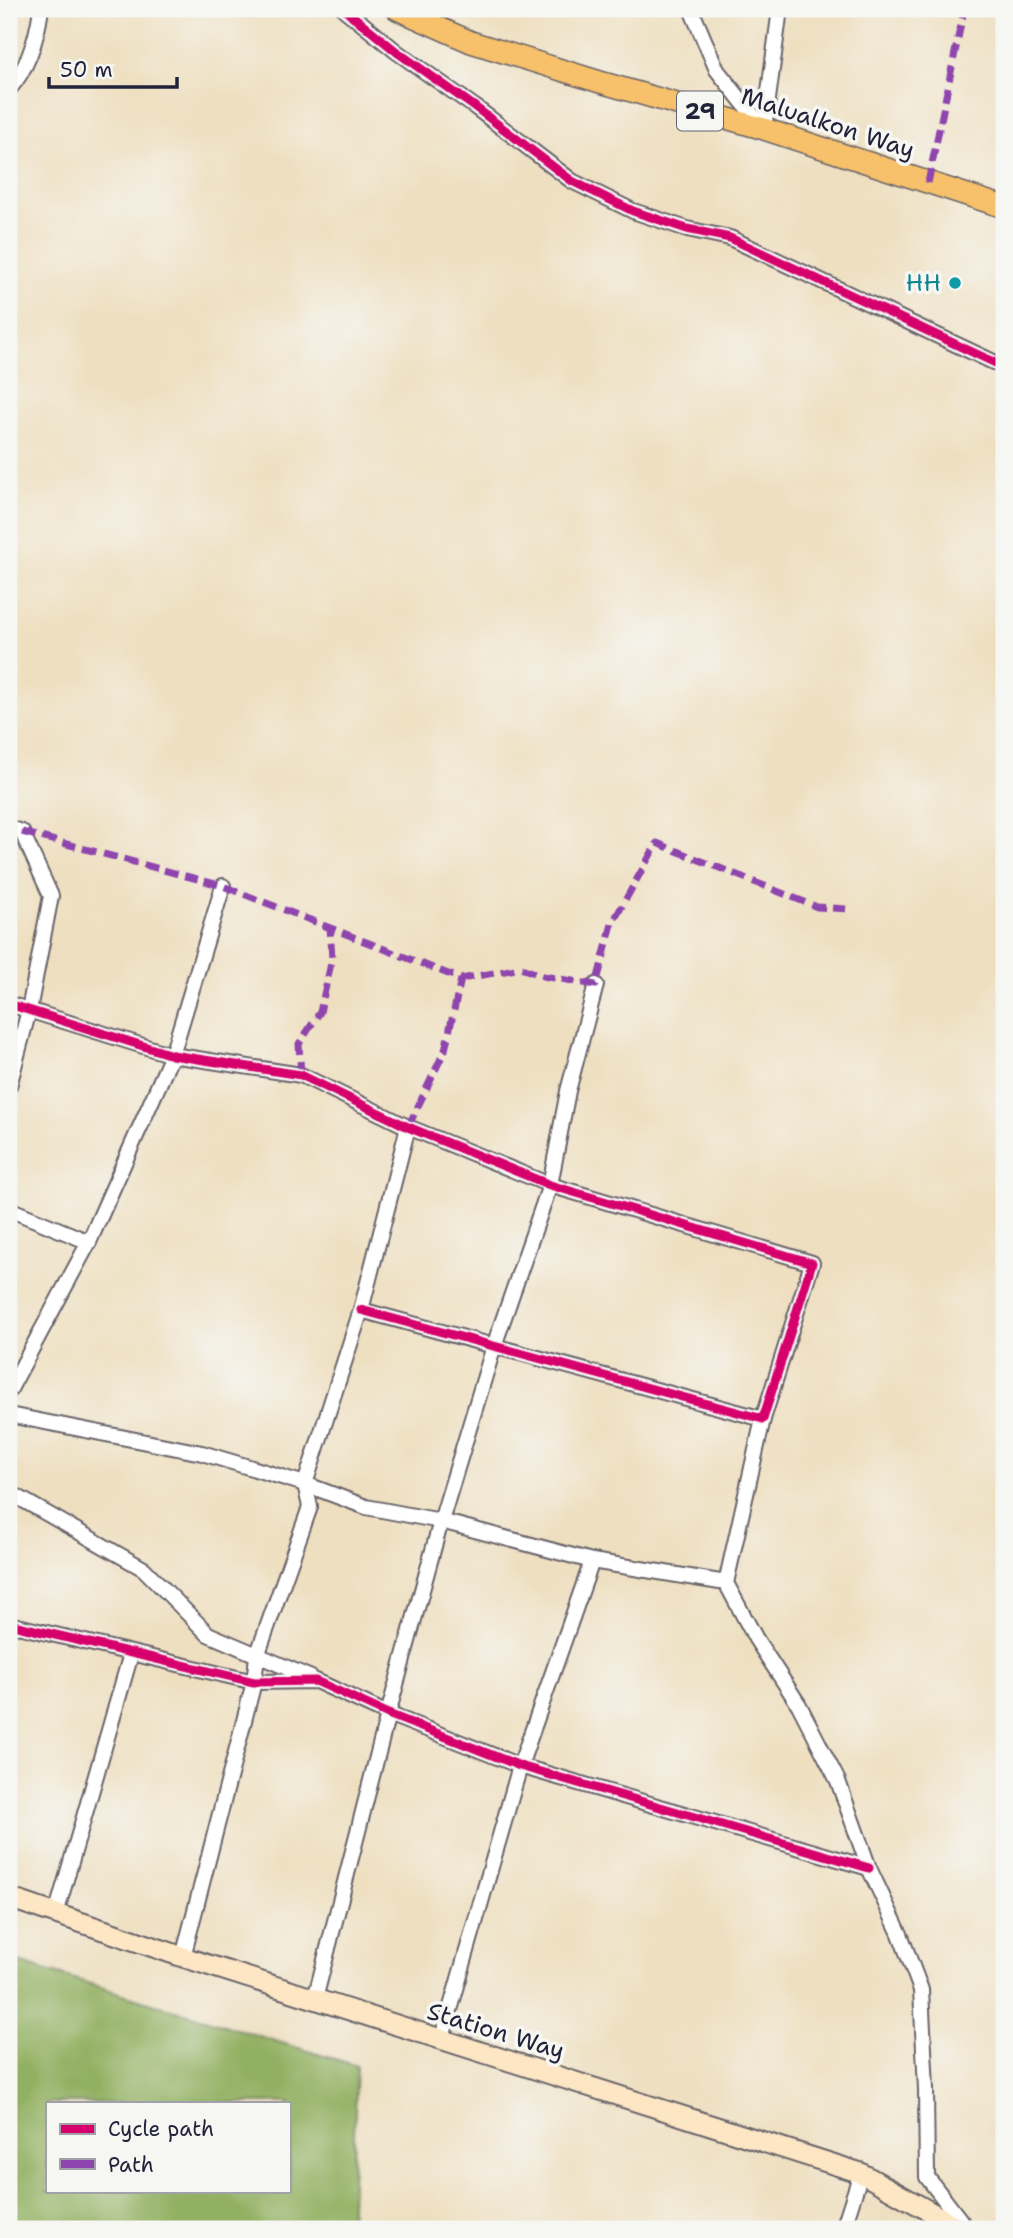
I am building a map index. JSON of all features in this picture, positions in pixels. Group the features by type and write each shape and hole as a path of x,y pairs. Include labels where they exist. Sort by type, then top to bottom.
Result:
{"main road":[{"name":"Malualkon Way","path":"397,9 471,41 600,82 764,129 1004,207"},
{"name":"Station Way","path":"9,1898 183,1957 861,2173 961,2229"}],"street":[{"path":"9,89 26,64 37,34 41,9"},
{"path":"344,9 397,52 572,181 633,211 687,229 730,238 1004,367"},
{"path":"691,9 717,70 764,129"},
{"path":"764,129 780,9"},
{"path":"9,828 22,832 51,896 29,1010 9,1086"},
{"path":"9,1391 89,1242 172,1055 223,886"},
{"path":"315,1999 441,1521 494,1346 550,1185 568,1091 596,985"},
{"path":"9,1004 172,1055 301,1075 408,1127 550,1185 812,1263 763,1419 726,1583 756,1640 799,1705 838,1781 869,1868 900,1934 920,1990 926,2089 927,2177 968,2229"},
{"path":"183,1957 254,1682 257,1656 310,1507 304,1484 361,1310 408,1127"},
{"path":"9,1209 89,1242"},
{"path":"361,1310 763,1419"},
{"path":"9,1415 202,1453 304,1484 366,1507 441,1521 592,1561 726,1583"},
{"path":"9,1492 144,1569 208,1634 388,1714 520,1766 869,1868"},
{"path":"442,2038 520,1766 592,1561"},
{"path":"9,1624 254,1682 316,1681"},
{"path":"56,1914 131,1654"},
{"path":"844,2229 861,2173"}],"green space":[{"path":"9,1959 357,2066 350,2229 9,2229"}],"marked path":[{"path":"928,183 964,9"},
{"path":"22,832 223,886 461,979 521,968 543,976 596,985 612,924 657,843 817,907 848,909"},
{"path":"301,1075 299,1044 320,1012 332,959 330,927"},
{"path":"408,1127 445,1050 461,979"}],"cycle path":[{"path":"344,9 397,52 572,181 633,211 687,229 730,238 1004,367"},
{"path":"9,1004 172,1055 301,1075 408,1127 550,1185 812,1263 763,1419 361,1310"},
{"path":"9,1624 254,1682 316,1681 388,1714 520,1766 869,1868"}],"place":[{"name":"HH","path":"955,283"}]}
